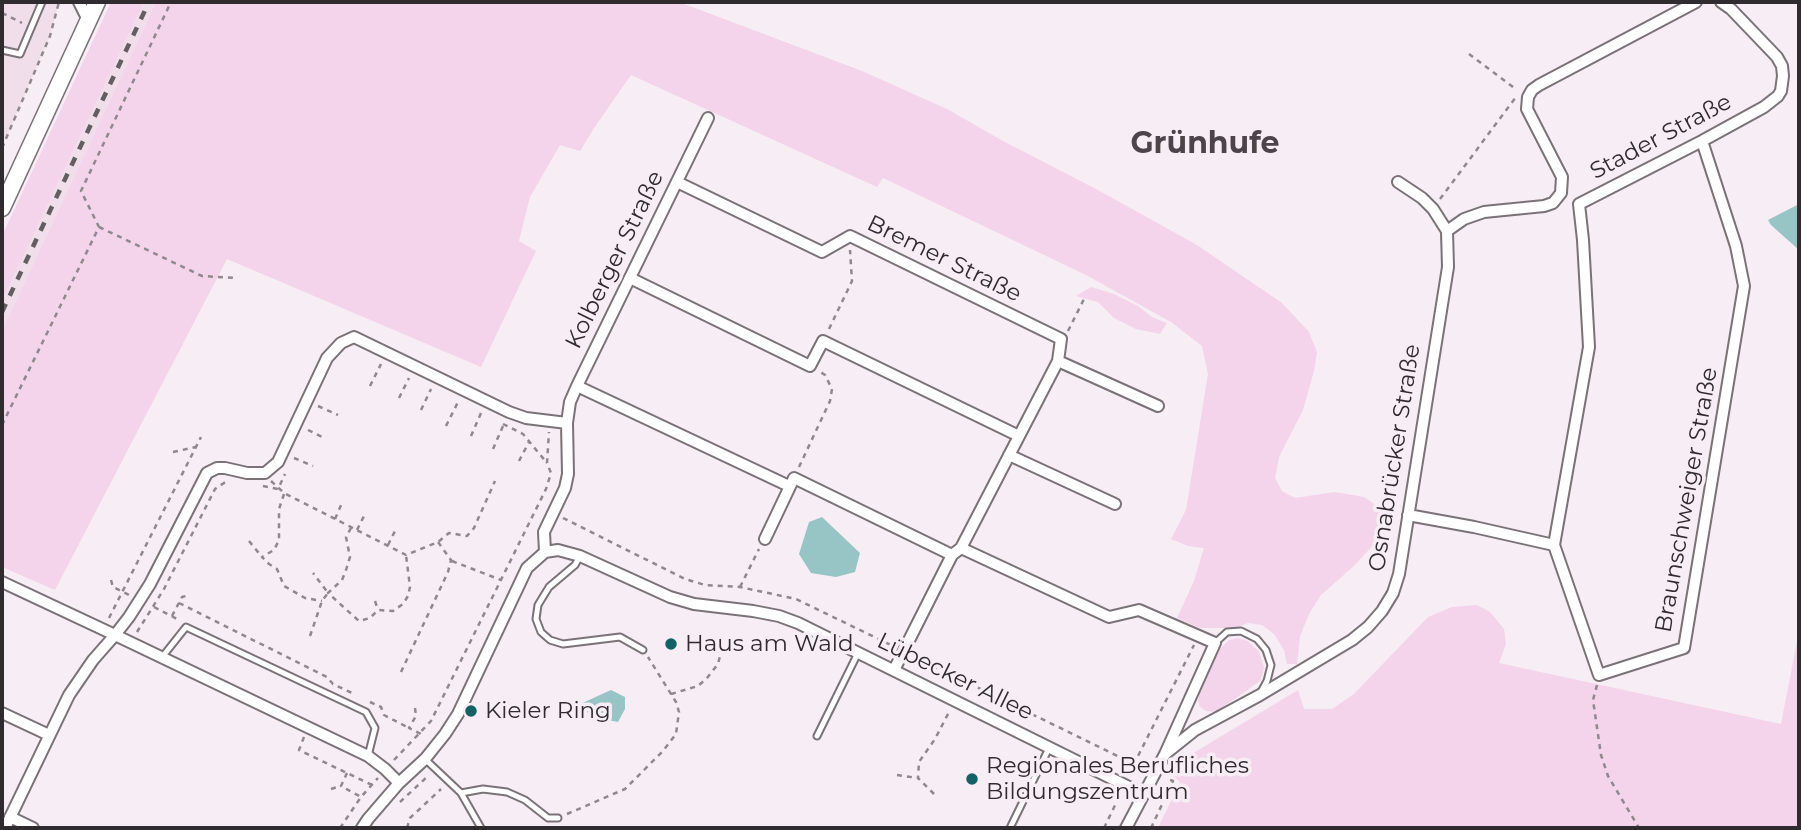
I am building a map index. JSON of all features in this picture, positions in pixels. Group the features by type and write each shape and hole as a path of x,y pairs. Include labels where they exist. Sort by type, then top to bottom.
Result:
{"main road":[{"path":"2,208 97,2"}],"street":[{"path":"79,2 88,20"},
{"path":"1398,181 1433,209 1447,231 1464,219 1484,212 1552,203 1561,193 1562,177 1527,109 1532,90 1696,2"},
{"name":"Stader Straße","path":"1561,193 1579,204 1702,141 1764,107 1778,96 1783,76 1777,57 1721,2"},
{"name":"Kolberger Straße","path":"567,423 570,402 577,386 708,118"},
{"name":"Braunschweiger Straße","path":"1599,675 1684,648 1744,286 1736,246 1702,141"},
{"name":"Bremer Straße","path":"677,182 822,252 849,236 1061,339"},
{"path":"1579,204 1589,347 1554,545 1599,675"},
{"name":"Osnabrücker Straße","path":"1165,754 1195,730 1352,640 1382,611 1393,593 1399,574 1448,267 1447,231"},
{"path":"630,278 810,366 823,341 1019,436"},
{"path":"5,828 49,735 81,676 116,635 145,593 207,473 217,468 265,473 278,462 327,358 341,342 354,337 509,412 526,418 567,423 568,474 565,488 544,532 545,552 527,568 458,714 425,759 399,783 362,828"},
{"path":"894,670 1058,361 1061,339"},
{"path":"1058,361 1158,406"},
{"path":"577,386 791,482 1109,617 1139,610 1215,643 1165,754 1126,828"},
{"path":"1009,454 1115,504"},
{"path":"765,539 791,482"},
{"path":"1408,514 1554,545"},
{"name":"Lübecker Allee","path":"545,552 558,550 580,556 670,597 695,604 779,616 798,623 1143,794"},
{"path":"2,582 163,656 368,756 399,783"},
{"path":"2,713 49,735"},
{"path":"10,817 33,828"}],"lane":[{"path":"2,50 20,54 42,2"},
{"path":"580,556 575,565 549,587 538,604 536,619 541,632 550,640 563,644 620,637 643,650"},
{"path":"163,656 186,627 366,712 375,729 368,756"},
{"path":"1215,643 1227,632 1241,631 1257,639 1266,650 1270,665 1267,681 1260,695"},
{"path":"817,736 858,653"},
{"path":"1010,828 1049,746"},
{"path":"425,759 461,793 481,828"},
{"path":"461,793 484,789 507,792 526,800 548,818 558,818"}],"path":[{"path":"2,148 50,36 59,2"},
{"path":"171,2 80,191 99,227 202,276 236,278"},
{"path":"1433,209 1520,92 1469,54"},
{"path":"2,425 99,227"},
{"path":"823,341 852,281 849,236"},
{"path":"1061,339 1070,328 1085,297"},
{"path":"370,386 381,364 390,368"},
{"path":"791,482 830,401 832,389 825,375 810,366"},
{"path":"399,398 409,377"},
{"path":"421,410 431,389"},
{"path":"446,426 458,402 449,398"},
{"path":"317,406 338,415"},
{"path":"471,436 481,413"},
{"path":"547,463 550,422"},
{"path":"340,828 385,769 431,721 546,489 551,473 547,463 523,434 504,425 493,449"},
{"path":"306,429 324,438"},
{"path":"103,629 165,502 201,437"},
{"path":"519,461 529,441"},
{"path":"173,452 196,447"},
{"path":"293,457 313,466"},
{"path":"278,489 288,468"},
{"path":"265,473 284,493 406,555"},
{"path":"131,641 163,589 215,489 224,483 236,481"},
{"path":"406,555 438,542 449,533 467,536 474,528 495,481"},
{"path":"251,484 278,489"},
{"path":"262,557 274,550 279,540 279,509 284,493"},
{"path":"335,519 342,503"},
{"path":"553,513 685,579 705,585 740,586 796,600 1134,764"},
{"path":"357,530 365,514"},
{"path":"310,636 321,601 342,580 346,570 350,557 346,537 351,527"},
{"path":"388,545 396,529"},
{"path":"740,586 765,539"},
{"path":"249,541 262,557 277,569 285,586 305,598 321,601"},
{"path":"438,542 451,560 501,580"},
{"path":"313,573 328,593 359,621 370,618 378,610 393,611 403,604 410,587 406,555"},
{"path":"401,672 448,572 451,560"},
{"path":"172,616 182,597 190,595"},
{"path":"375,601 378,610"},
{"path":"179,603 327,677 333,684 357,696"},
{"path":"1104,828 1199,636"},
{"path":"671,694 698,686 707,678 718,664 720,656 713,644"},
{"path":"558,818 625,789 676,734 679,712 676,702 643,650"},
{"path":"1599,675 1593,700 1601,755 1608,776 1639,828"},
{"path":"918,778 919,762 955,700"},
{"path":"369,701 381,707 384,715 421,734"},
{"path":"410,728 416,716 415,708"},
{"path":"308,727 299,750 372,785"},
{"path":"396,806 436,769"},
{"path":"341,786 347,773"},
{"path":"897,775 918,778 934,794"},
{"path":"407,828 410,818 448,782"},
{"path":"331,789 341,786 362,797"}],"shaded area":[{"path":"2,2 59,2 50,36 2,148"},
{"path":"111,2 144,2 2,301 2,236"},
{"path":"144,2 156,2 2,331 2,301"},
{"path":"156,2 679,2 862,71 947,109 1096,189 1197,245 1282,303 1309,332 1317,352 1303,410 1279,457 1275,478 1282,491 1295,498 1335,492 1364,497 1386,512 1393,523 1355,565 1321,595 1300,636 1297,664 1287,664 1284,650 1274,634 1262,625 1248,623 1235,628 1200,628 1177,618 1194,581 1204,548 1188,546 1171,539 1186,510 1208,374 1202,346 1171,322 1086,275 883,178 877,187 631,75 580,151 560,145 530,197 519,241 536,251 481,367 227,259 55,590 2,567 2,331"},
{"path":"1091,287 1114,294 1167,323 1160,334 1136,329 1114,318 1098,302 1076,296"},
{"path":"1477,605 1490,612 1504,629 1506,644 1499,663 1781,724 1799,631 1799,828 1158,828 1180,782 1172,774 1180,761 1298,690 1304,709 1332,709 1354,694 1428,617 1452,607"},
{"path":"1238,638 1248,641 1259,652 1264,667 1260,681 1216,712 1206,711 1200,707 1199,695 1220,649 1229,640"}],"water":[{"path":"1799,204 1799,250 1768,220"},
{"path":"822,517 860,553 855,572 836,577 811,573 799,554 809,522"},
{"path":"611,690 625,697 625,709 618,722 593,717 578,705"}],"railway":[{"path":"2,312 149,2"}],"place":[{"name":"Haus am Wald","path":"671,644"},
{"name":"Kieler Ring","path":"471,711"},
{"name":"Regionales Berufliches Bildungszentrum","path":"972,779"}],"district":[{"name":"Grünhufe","path":"1205,144"}]}
